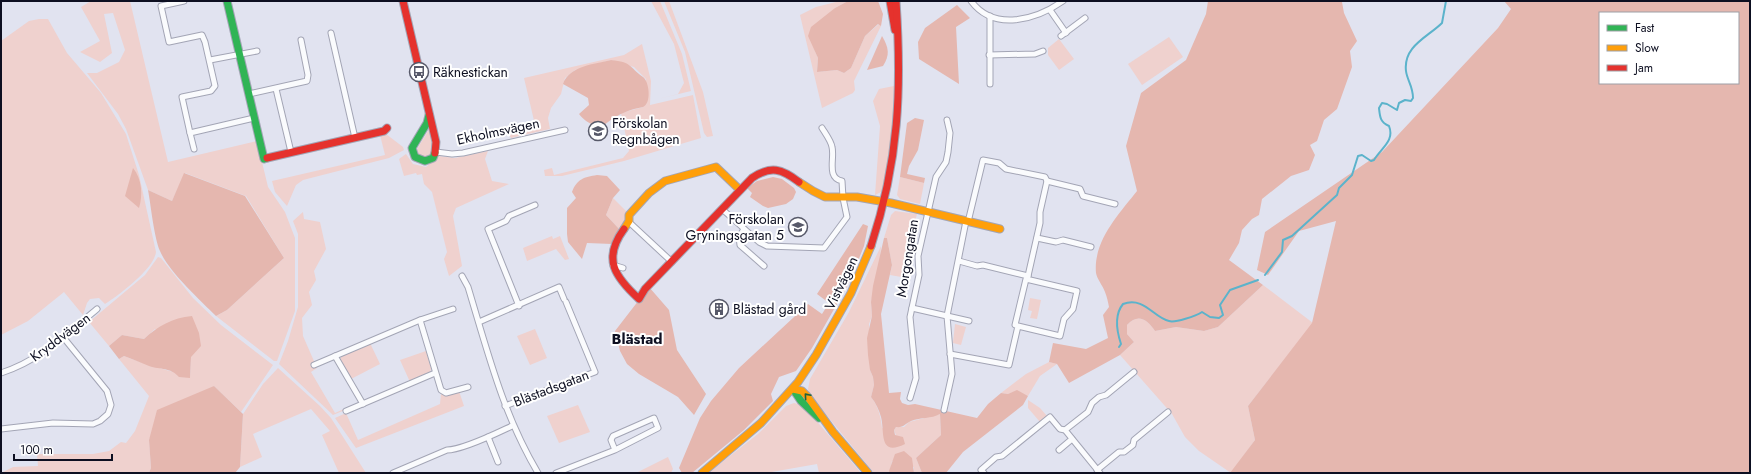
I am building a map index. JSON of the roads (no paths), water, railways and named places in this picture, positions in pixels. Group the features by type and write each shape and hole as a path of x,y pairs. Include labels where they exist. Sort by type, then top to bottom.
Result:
{"street":[{"path":"184,1 163,3 161,6 169,42 202,35 210,60 214,81 211,91 182,98 194,150"},
{"path":"227,1 264,159 384,131 388,128"},
{"path":"403,1 429,114 436,152 432,158 424,161 419,160 412,153 412,148 427,123 429,114"},
{"name":"Vistvägen","path":"890,1 899,56"},
{"name":"Vistvägen","path":"702,473 746,438 793,389 835,324 857,283 872,247 886,202 897,143 900,79 896,1"},
{"path":"971,1 976,7 990,16 1004,20 1021,20 1050,10 1063,1"},
{"path":"1050,10 1066,33"},
{"path":"990,16 990,84"},
{"path":"1061,36 1085,18"},
{"path":"331,33 355,138"},
{"path":"249,94 307,81 308,75 300,40"},
{"path":"210,60 257,51"},
{"path":"990,54 1035,54 1043,51"},
{"path":"276,89 291,152"},
{"path":"190,133 254,118"},
{"name":"Morgongatan","path":"910,398 916,378 910,317 920,275 918,256 936,177 947,157 950,133 947,120"},
{"path":"722,209 759,242 772,248 824,248 847,217 842,198 842,181 837,179 833,172 832,147 822,128"},
{"name":"Ekholmsvägen","path":"436,152 452,154 464,153 565,130"},
{"path":"944,410 952,374 947,316 959,261 957,261 983,160 999,163 1006,169 1045,177 1047,181 1080,189 1083,196 1115,204"},
{"path":"672,262 630,222 629,214 648,193 659,184 679,176 716,167 740,190"},
{"name":"Morgongatan","path":"613,265 617,278 639,299 646,289 740,190 759,173 766,170 775,170 788,173 821,196 830,198 856,197 886,202 1000,229"},
{"path":"950,354 1009,365 1018,326 1015,325 1037,238 1040,223 1040,212 1047,181"},
{"path":"519,306 488,229 506,220 509,216 535,205"},
{"path":"623,268 613,265 614,246 630,222"},
{"path":"744,229 739,237 740,245 764,266"},
{"path":"1037,238 1056,242 1062,240 1092,247"},
{"path":"959,261 977,266 983,265 1077,291 1073,309 1064,319 1060,336 1018,326"},
{"name":"Blästadsgatan","path":"462,276 468,287 512,426 538,473"},
{"name":"Blästadsgatan","path":"479,322 519,306 559,287 594,372 505,406"},
{"name":"Morgongatan","path":"912,308 969,321"},
{"path":"314,365 420,320 453,309"},
{"name":"Kryddvägen","path":"1,373 31,360 44,352 97,310"},
{"path":"420,320 438,385 444,393 468,387"},
{"path":"1,429 53,423 94,424 108,414 111,405 107,391 63,337"},
{"path":"335,356 363,404"},
{"path":"1065,430 1088,412 1092,404 1099,398 1106,395 1134,372"},
{"path":"346,411 435,373"},
{"path":"793,389 802,391 807,396 833,432 868,473"},
{"path":"984,473 981,470 996,457 1002,456 1050,417 1060,429 1065,430 1098,471 1119,452 1124,452 1133,445 1134,440 1168,412"},
{"path":"556,473 615,450 658,428 654,418 612,436 611,440 615,450"},
{"name":"Blästadsgatan","path":"393,473 402,471 447,450 453,450 512,426"},
{"path":"488,437 498,462"},
{"path":"1059,450 1072,439"}],"waterway":[{"path":"1265,275 1282,252 1283,240 1292,236 1337,195 1339,188 1352,175 1358,156 1362,155 1371,161 1374,160 1389,140 1389,126 1381,119 1379,108 1382,103 1387,104 1397,110 1399,103 1405,100 1411,101 1413,98 1406,71 1408,55 1418,43 1442,23 1446,1"},
{"path":"1119,347 1121,344 1118,334 1117,318 1123,304 1130,302 1143,305 1169,321 1186,319 1202,312 1210,317 1219,318 1223,315 1220,305 1230,290 1258,280"}],"place":[{"name":"Räknestickan","path":"419,72"},
{"name":"Förskolan Regnbågen","path":"598,131"},
{"name":"Förskolan Gryningsgatan 5","path":"798,227"},
{"name":"Blästad gård","path":"719,309"}],"district":[{"name":"Blästad","path":"637,339"}]}
